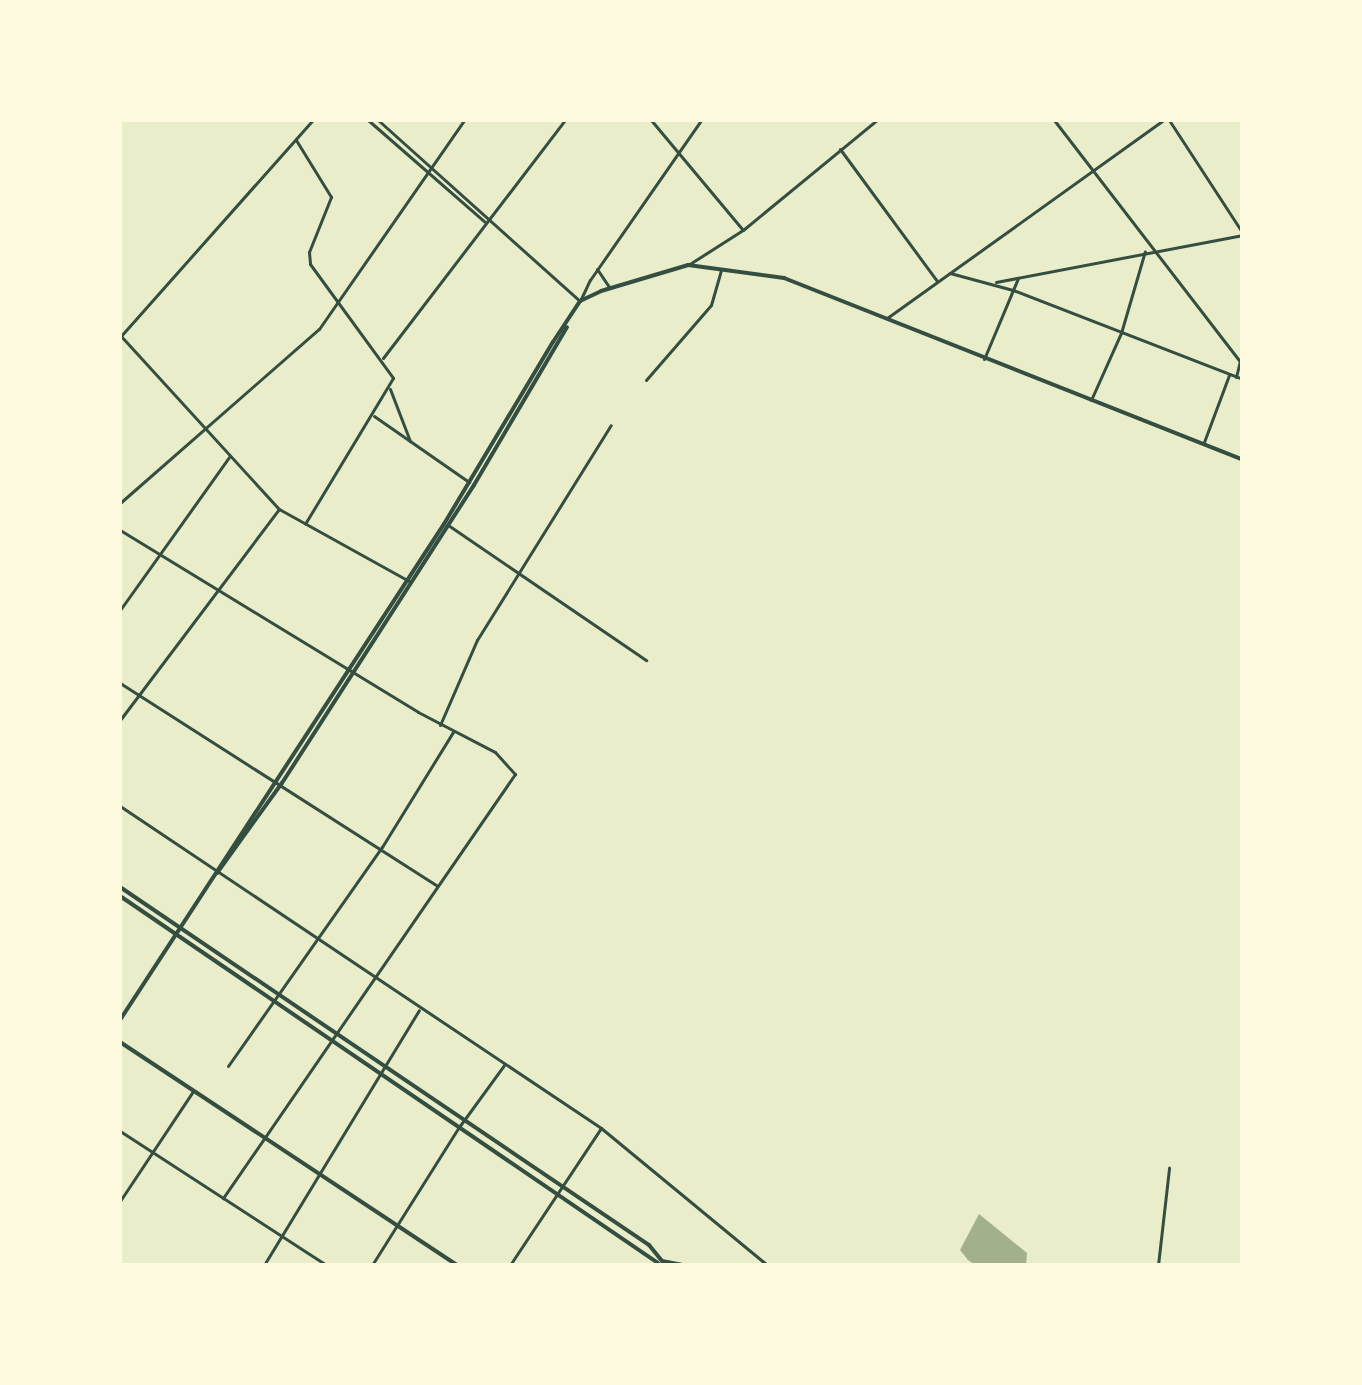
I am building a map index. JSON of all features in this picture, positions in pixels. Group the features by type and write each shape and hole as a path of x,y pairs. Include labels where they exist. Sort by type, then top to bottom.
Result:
{"street":[{"path":"313,120 120,336 279,509 411,582"},
{"path":"368,120 426,175 580,301"},
{"path":"378,120 487,223"},
{"path":"120,503 203,427 319,329 464,120"},
{"path":"383,358 565,120"},
{"path":"651,120 743,230"},
{"path":"217,873 282,783 411,582 568,323 597,269 701,120"},
{"path":"580,301 610,288 688,265 743,230 877,120"},
{"path":"1054,120 1151,250 1241,363 1236,377"},
{"path":"887,318 1166,120 1242,234 993,283"},
{"path":"296,140 329,189 329,209 309,252 315,273 383,358 393,378 374,416 305,524"},
{"path":"840,149 937,281"},
{"path":"1091,400 1121,333 1145,251"},
{"path":"688,265 784,278 1242,459"},
{"path":"646,380 711,305 721,268"},
{"path":"597,269 610,288"},
{"path":"950,273 1013,290 1242,379"},
{"path":"984,359 1018,277"},
{"path":"1204,444 1229,375"},
{"path":"390,389 411,444"},
{"path":"374,416 472,484"},
{"path":"440,725 464,665 517,572 611,425"},
{"path":"120,610 229,457"},
{"path":"120,720 279,509"},
{"path":"446,524 646,660"},
{"path":"120,1020 347,666 446,524"},
{"path":"120,530 440,725 503,758 514,778 334,1033 223,1198"},
{"path":"120,683 276,779 437,886"},
{"path":"228,1066 382,847 453,732"},
{"path":"120,806 419,1010 601,1128 767,1265"},
{"path":"120,887 649,1245 660,1264"},
{"path":"120,896 274,1002 380,1070 660,1264 683,1265"},
{"path":"233,972 236,966"},
{"path":"264,1265 419,1010"},
{"path":"120,1042 457,1265"},
{"path":"372,1265 395,1224 459,1127 505,1064"},
{"path":"120,1201 193,1091"},
{"path":"510,1265 601,1128"},
{"path":"120,1131 326,1265"},
{"path":"1158,1265 1169,1168"}],"shaded area":[{"path":"979,1214 1027,1253 1026,1265 975,1265 968,1260 960,1250"}]}
